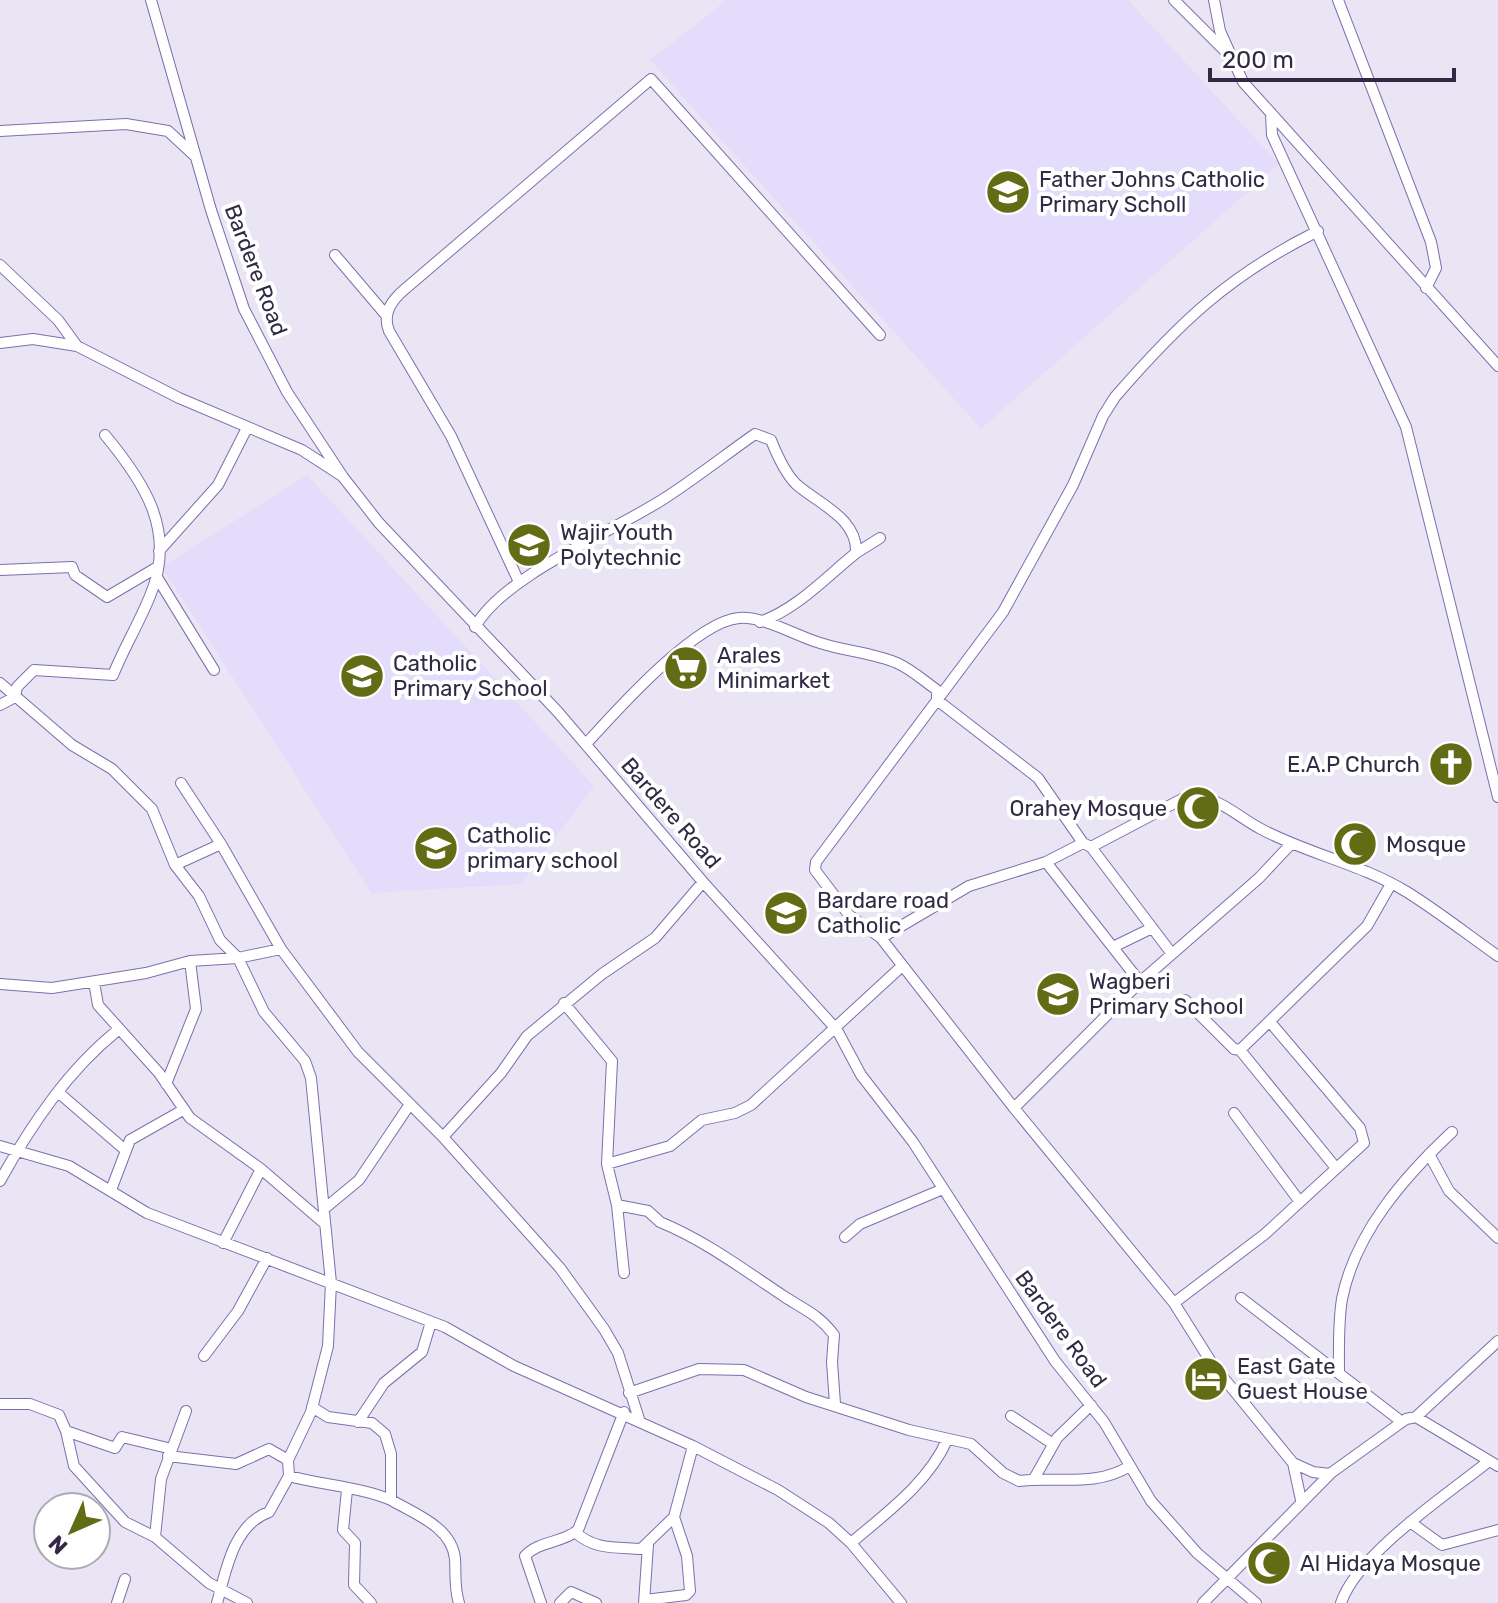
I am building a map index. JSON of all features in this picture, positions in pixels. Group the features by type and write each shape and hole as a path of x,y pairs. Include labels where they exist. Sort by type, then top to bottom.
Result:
{"street":[{"name":"Bardere Road","path":"151,0 244,309 287,392 343,477 379,523 586,744 703,882 837,1030 861,1075 943,1189 1031,1326 1091,1405 1166,1520 1225,1578 1256,1603"},
{"path":"1174,0 1230,56"},
{"path":"1214,0 1220,31 1243,82 1498,366"},
{"path":"1338,0 1431,242 1436,268 1426,288"},
{"path":"386,315 393,300 405,289 651,79 880,335"},
{"path":"1271,114 1272,135 1406,427 1498,797"},
{"path":"0,131 126,124 168,131 197,157"},
{"path":"1318,231 1261,260 1216,292 1115,397 1103,416 1073,485 1003,612 816,862 815,870 849,915 881,938 1014,1108 1174,1303 1213,1365 1293,1463 1313,1472 1330,1474"},
{"path":"335,255 386,315 389,331 451,436 519,582"},
{"path":"0,265 49,310 77,346"},
{"path":"0,343 33,339 77,346 247,428 302,450 343,477"},
{"path":"159,551 218,485 247,428"},
{"path":"475,627 489,605 519,582 665,498 755,434 771,440 797,484 834,510 856,545 856,553"},
{"path":"15,697 17,687 34,670 113,675 151,594 159,551 158,518 133,468 105,435"},
{"path":"760,622 775,617 856,553 880,538"},
{"path":"0,570 35,566 72,567 75,575 107,597 156,571"},
{"path":"156,571 214,670"},
{"path":"586,744 657,672 709,630 736,618 760,622 839,649 896,663 937,690 937,700"},
{"path":"0,683 135,790 152,809 175,865 199,896 220,940 238,958 264,1012 295,1046 311,1078 331,1283 328,1346 312,1407 288,1460 289,1476 269,1512 258,1516 233,1546 217,1603"},
{"path":"0,705 15,697"},
{"path":"937,700 1038,778 1172,954"},
{"path":"181,783 221,844 281,949 358,1052 443,1137 569,1280 618,1353 639,1419"},
{"path":"881,938 969,886 1046,862 1196,795 1215,800 1291,844 1391,884 1498,956"},
{"path":"175,865 221,844"},
{"path":"1014,1108 1140,982 1259,878 1291,844"},
{"path":"1046,862 1140,982"},
{"path":"443,1137 501,1073 517,1046 564,1003 655,938 703,882"},
{"path":"1240,1050 1367,926 1391,884"},
{"path":"1113,947 1152,928"},
{"path":"0,984 31,989 94,982 190,961 238,958 281,949"},
{"path":"166,1084 196,1009 190,961"},
{"path":"607,1164 659,1151 702,1120 742,1110 837,1030 901,967"},
{"path":"94,982 98,1005 166,1084 183,1110 201,1128 261,1169 325,1224"},
{"path":"1185,1000 1234,1049 1240,1050 1336,1168"},
{"path":"564,1003 612,1061 607,1164 617,1205 624,1273"},
{"path":"1174,1303 1300,1202 1360,1149 1364,1136 1270,1022"},
{"path":"0,1181 32,1124 83,1060 118,1030"},
{"path":"59,1093 124,1149"},
{"path":"324,1209 359,1180 410,1104"},
{"path":"111,1190 124,1149 138,1134 183,1110"},
{"path":"1234,1113 1300,1202"},
{"path":"1339,1373 1342,1299 1354,1263 1392,1194 1452,1132"},
{"path":"0,1146 69,1166 147,1213 431,1322 514,1366 624,1412 693,1446 796,1501 851,1543 901,1603"},
{"path":"1429,1154 1449,1191 1498,1238"},
{"path":"223,1243 261,1169"},
{"path":"845,1237 860,1224 943,1189"},
{"path":"617,1205 648,1211 660,1222 745,1267 788,1299 820,1316 834,1335 835,1404"},
{"path":"204,1356 238,1311 267,1258"},
{"path":"1241,1298 1402,1422"},
{"path":"358,1422 384,1383 425,1347 431,1322"},
{"path":"1203,1603 1301,1500 1330,1474 1402,1422 1416,1417 1498,1341"},
{"path":"629,1393 699,1369 725,1367 744,1370 806,1397 978,1447 1012,1479 1019,1481 1035,1477 1056,1483 1095,1479 1130,1466"},
{"path":"0,1404 30,1404 59,1415 74,1466 125,1522 155,1537 209,1583 247,1603"},
{"path":"1035,1477 1053,1444 1091,1405"},
{"path":"312,1407 328,1417 372,1423 388,1439 391,1500"},
{"path":"155,1537 161,1479 186,1411"},
{"path":"541,1603 525,1556 533,1549 575,1532 624,1412"},
{"path":"1011,1416 1053,1444"},
{"path":"1341,1603 1350,1581 1410,1522 1493,1464 1416,1417"},
{"path":"66,1431 103,1446 115,1448 122,1437 170,1452 236,1464 269,1449 288,1460"},
{"path":"851,1543 918,1482 938,1459 947,1440"},
{"path":"575,1532 584,1541 601,1547 641,1549 648,1545 674,1517 693,1446"},
{"path":"1293,1463 1301,1500"},
{"path":"289,1476 347,1490 373,1492 429,1522 450,1541 455,1559 453,1583 459,1603"},
{"path":"347,1490 343,1530 355,1543 354,1585 371,1603"},
{"path":"648,1545 644,1601 686,1595 690,1591 687,1556 674,1517"},
{"path":"1410,1522 1442,1545 1498,1530"},
{"path":"117,1603 125,1579"},
{"path":"560,1603 571,1592 596,1603"}],"shaded area":[{"name":"Father Johns Catholic Primary Scholl","path":"727,0 1128,0 1279,164 981,429 650,60"},
{"name":"Catholic Primary School","path":"307,475 594,786 520,884 371,893 162,567"}],"place":[{"name":"Father Johns Catholic Primary Scholl","path":"1008,192"},
{"name":"Wajir Youth Polytechnic","path":"529,545"},
{"name":"Arales Minimarket","path":"686,668"},
{"name":"Catholic Primary School","path":"362,676"},
{"name":"E.A.P Church","path":"1451,764"},
{"name":"Orahey Mosque","path":"1198,808"},
{"name":"Mosque","path":"1355,844"},
{"name":"Catholic primary school","path":"436,848"},
{"name":"Bardare road Catholic","path":"786,913"},
{"name":"Wagberi Primary School","path":"1058,994"},
{"name":"East Gate Guest House","path":"1206,1379"},
{"name":"Al Hidaya Mosque","path":"1269,1563"}]}
